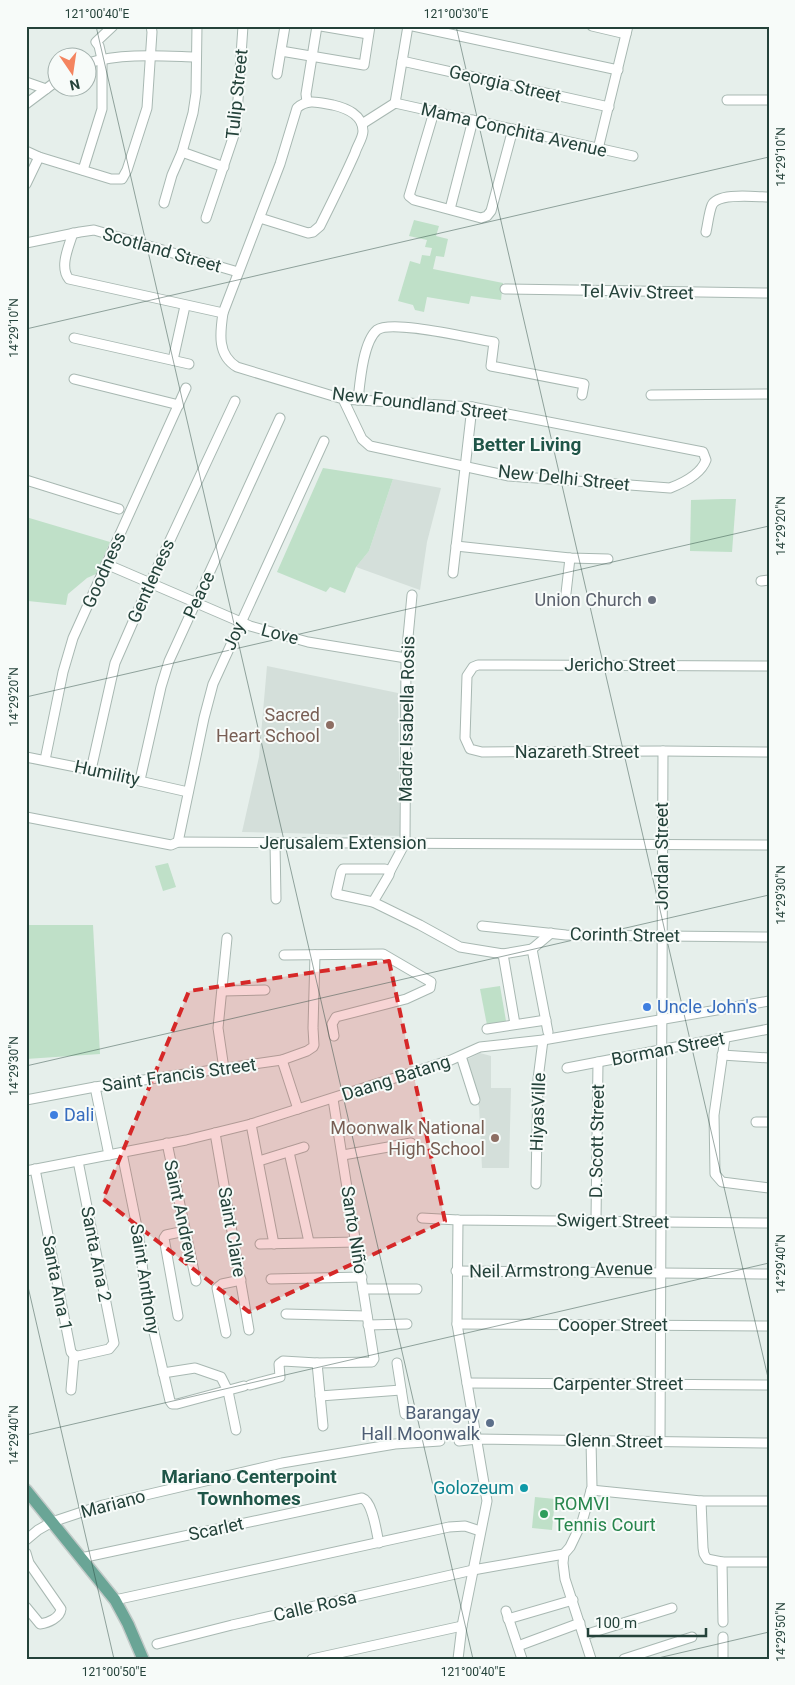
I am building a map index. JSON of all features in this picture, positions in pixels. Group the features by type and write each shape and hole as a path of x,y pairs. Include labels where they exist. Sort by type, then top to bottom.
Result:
{"main road":[{"path":"26,1490 115,1600 143,1659"}],"street":[{"path":"83,170 102,109 102,59 101,50 96,42 113,26"},
{"path":"26,151 39,157 111,179 122,179 125,175 147,108 151,26"},
{"path":"164,203 193,113 196,93 197,26"},
{"name":"Tulip Street","path":"206,218 236,129 243,26"},
{"path":"277,74 285,26"},
{"path":"260,218 308,233 317,229 344,177 363,133 362,124 356,115 342,107 307,102 306,94 317,26"},
{"path":"281,51 364,65 369,30 321,26"},
{"path":"362,124 394,103 408,26"},
{"path":"414,26 618,70"},
{"path":"592,26 627,30 598,148"},
{"path":"98,60 151,56 196,57"},
{"name":"Georgia Street","path":"402,61 609,107"},
{"path":"26,82 46,89"},
{"path":"26,104 46,89"},
{"path":"727,100 769,100"},
{"name":"New Foundland Street","path":"307,102 297,108 280,164 223,313 220,330 224,357 233,365 242,370 343,399 472,407 703,452"},
{"name":"Mama Conchita Avenue","path":"394,103 633,156"},
{"path":"434,112 409,196 414,200 481,218 490,215 513,129"},
{"path":"450,209 473,120"},
{"path":"182,152 224,166"},
{"path":"26,184 39,157"},
{"path":"706,232 712,204 718,199 725,197 769,197"},
{"name":"Scotland Street","path":"26,243 87,230 100,231 238,272"},
{"path":"73,233 64,267 66,276 69,279 223,313"},
{"name":"Tel Aviv Street","path":"505,289 769,293"},
{"path":"173,360 186,306"},
{"path":"358,400 363,362 369,346 377,330 386,327 432,330 494,342 491,366 584,384 582,395"},
{"path":"74,338 189,364"},
{"path":"74,379 179,405"},
{"name":"Goodness","path":"45,760 63,672 73,638 186,388"},
{"path":"651,395 769,394"},
{"name":"New Delhi Street","path":"343,399 362,439 370,446 509,476 670,488 682,483 704,467 706,460 703,452"},
{"name":"Gentleness","path":"91,770 115,663 235,400"},
{"path":"453,572 472,407"},
{"name":"Peace","path":"140,780 164,675 280,418"},
{"name":"Joy","path":"178,842 213,684 324,441"},
{"path":"26,480 119,509"},
{"path":"456,546 570,558 608,559"},
{"path":"565,602 570,558"},
{"name":"Love","path":"106,564 240,622 308,642 406,658"},
{"name":"Madre Isabella Rosis","path":"405,843 406,658 412,595"},
{"name":"Jericho Street","path":"472,667 484,665 769,666"},
{"name":"Nazareth Street","path":"472,667 468,676 466,738 470,749 475,752 769,752"},
{"name":"Jordan Street","path":"661,1020 663,751"},
{"name":"Humility","path":"26,757 140,780 188,792"},
{"name":"Jerusalem Extension","path":"26,817 168,845 178,842 769,845"},
{"path":"275,843 276,899"},
{"path":"373,902 390,875 390,871 405,843"},
{"path":"390,871 343,869 336,894 373,902 460,947 503,954 532,949 551,933"},
{"name":"Corinth Street","path":"482,926 551,933 769,937"},
{"path":"224,1069 218,1028 227,938"},
{"name":"HiyasVille","path":"532,949 546,1020 538,1080 536,1184"},
{"path":"284,955 383,954 429,980 432,984 428,990 411,998 336,1016 332,1024 334,1036"},
{"path":"503,954 515,1024"},
{"path":"282,1060 313,1047 315,955"},
{"path":"223,991 265,990"},
{"name":"Daang Batang","path":"31,1170 122,1153 250,1124 461,1056 480,1047 661,1020 769,1001"},
{"path":"487,1029 546,1020"},
{"name":"Neil Armstrong Avenue","path":"458,1659 462,1626 486,1506 486,1495 457,1324 456,1271 660,1272 661,1020"},
{"name":"Borman Street","path":"567,1068 769,1029"},
{"path":"725,1038 714,1115 714,1170 717,1178 722,1182 769,1188"},
{"path":"722,1055 769,1058"},
{"path":"461,1056 475,1100"},
{"name":"Saint Francis Street","path":"26,1100 95,1087 282,1060 298,1109"},
{"name":"D. Scott Street","path":"596,1220 598,1062"},
{"path":"95,1087 110,1155"},
{"name":"Santo Niño","path":"317,1363 372,1362 374,1359 333,1098"},
{"path":"756,1122 769,1122"},
{"path":"250,1124 274,1244"},
{"name":"Saint Claire","path":"215,1133 249,1330"},
{"path":"342,1155 411,1142"},
{"name":"Saint Andrew","path":"167,1143 196,1280"},
{"path":"259,1162 304,1147"},
{"path":"289,1152 309,1242"},
{"name":"Saint Anthony","path":"122,1153 139,1237 146,1298 170,1401 172,1404 177,1404 228,1391"},
{"name":"Santa Ana 2","path":"78,1161 113,1346"},
{"name":"Santa Ana 1","path":"31,1170 69,1342 74,1355 78,1356 108,1349 113,1346"},
{"name":"Swigert Street","path":"422,1218 769,1223"},
{"path":"456,1271 458,1220"},
{"path":"178,1316 164,1238 166,1234 185,1231"},
{"path":"260,1244 356,1242"},
{"path":"660,1442 660,1272 769,1274"},
{"path":"272,1279 362,1276"},
{"path":"226,1333 217,1288 222,1284 241,1280"},
{"path":"364,1289 417,1289"},
{"path":"286,1314 367,1316"},
{"path":"368,1326 407,1324"},
{"name":"Cooper Street","path":"457,1324 769,1326"},
{"path":"72,1390 74,1355"},
{"path":"228,1391 280,1377 278,1366 281,1362 317,1363 323,1426"},
{"path":"397,1363 405,1414"},
{"path":"163,1373 195,1368 216,1374 224,1380 236,1430"},
{"name":"Carpenter Street","path":"467,1383 769,1385"},
{"path":"320,1396 401,1390"},
{"name":"Glenn Street","path":"459,1441 476,1439 769,1443"},
{"name":"Mariano","path":"26,1540 52,1522 102,1505 282,1463 395,1444 440,1441"},
{"path":"591,1442 591,1490 582,1522 570,1547 564,1554 564,1572 591,1659"},
{"path":"591,1490 701,1501 769,1501"},
{"name":"Scarlet","path":"81,1558 362,1498 369,1504 379,1543"},
{"path":"701,1501 704,1554 707,1558 722,1562 769,1562"},
{"path":"115,1600 449,1527 465,1526 480,1531"},
{"path":"26,1553 28,1564 61,1609 61,1613 52,1620 40,1624 26,1607"},
{"name":"Calle Rosa","path":"157,1644 473,1570 564,1554"},
{"path":"722,1562 723,1622"},
{"path":"522,1659 507,1615 572,1600"},
{"path":"584,1635 672,1608"},
{"path":"518,1646 580,1624"},
{"path":"312,1659 462,1626"},
{"path":"624,1659 692,1637"},
{"path":"723,1637 723,1659"}],"highlighted area":[{"path":"389,961 445,1221 249,1312 103,1199 189,991"}],"shaded area":[{"path":"393,479 441,488 427,542 420,590 356,567 369,551"},
{"name":"Sacred Heart School","path":"267,666 398,693 400,836 242,832 259,757"},
{"name":"Moonwalk National High School","path":"480,1053 491,1056 491,1088 511,1088 509,1168 482,1168 479,1107 464,1061"}],"green space":[{"path":"414,220 439,226 436,236 448,239 444,257 436,256 433,269 503,283 501,300 471,296 469,304 427,297 424,312 415,310 413,305 398,301 410,261 420,264 422,255 430,256 432,248 425,247 427,240 409,236"},
{"path":"323,468 393,479 369,551 356,567 345,593 330,587 326,592 277,572"},
{"path":"736,499 732,552 690,551 691,500"},
{"path":"26,517 110,542 96,574 87,578 68,594 66,605 28,601 28,608 26,608"},
{"path":"168,863 176,887 163,891 155,866"},
{"path":"26,925 93,925 100,1054 26,1059"},
{"path":"500,986 506,1021 487,1025 480,989"},
{"name":"ROMVI Tennis Court","path":"535,1497 555,1499 552,1530 532,1528"}],"place":[{"name":"Union Church","path":"652,600"},
{"name":"Sacred Heart School","path":"330,725"},
{"name":"Uncle John's","path":"647,1007"},
{"name":"Dali","path":"54,1115"},
{"name":"Moonwalk National High School","path":"495,1138"},
{"name":"Barangay Hall Moonwalk","path":"490,1423"},
{"name":"Golozeum","path":"524,1488"},
{"name":"ROMVI Tennis Court","path":"544,1514"}],"district":[{"name":"Better Living","path":"527,444"},
{"name":"Mariano Centerpoint Townhomes","path":"249,1487"}]}
